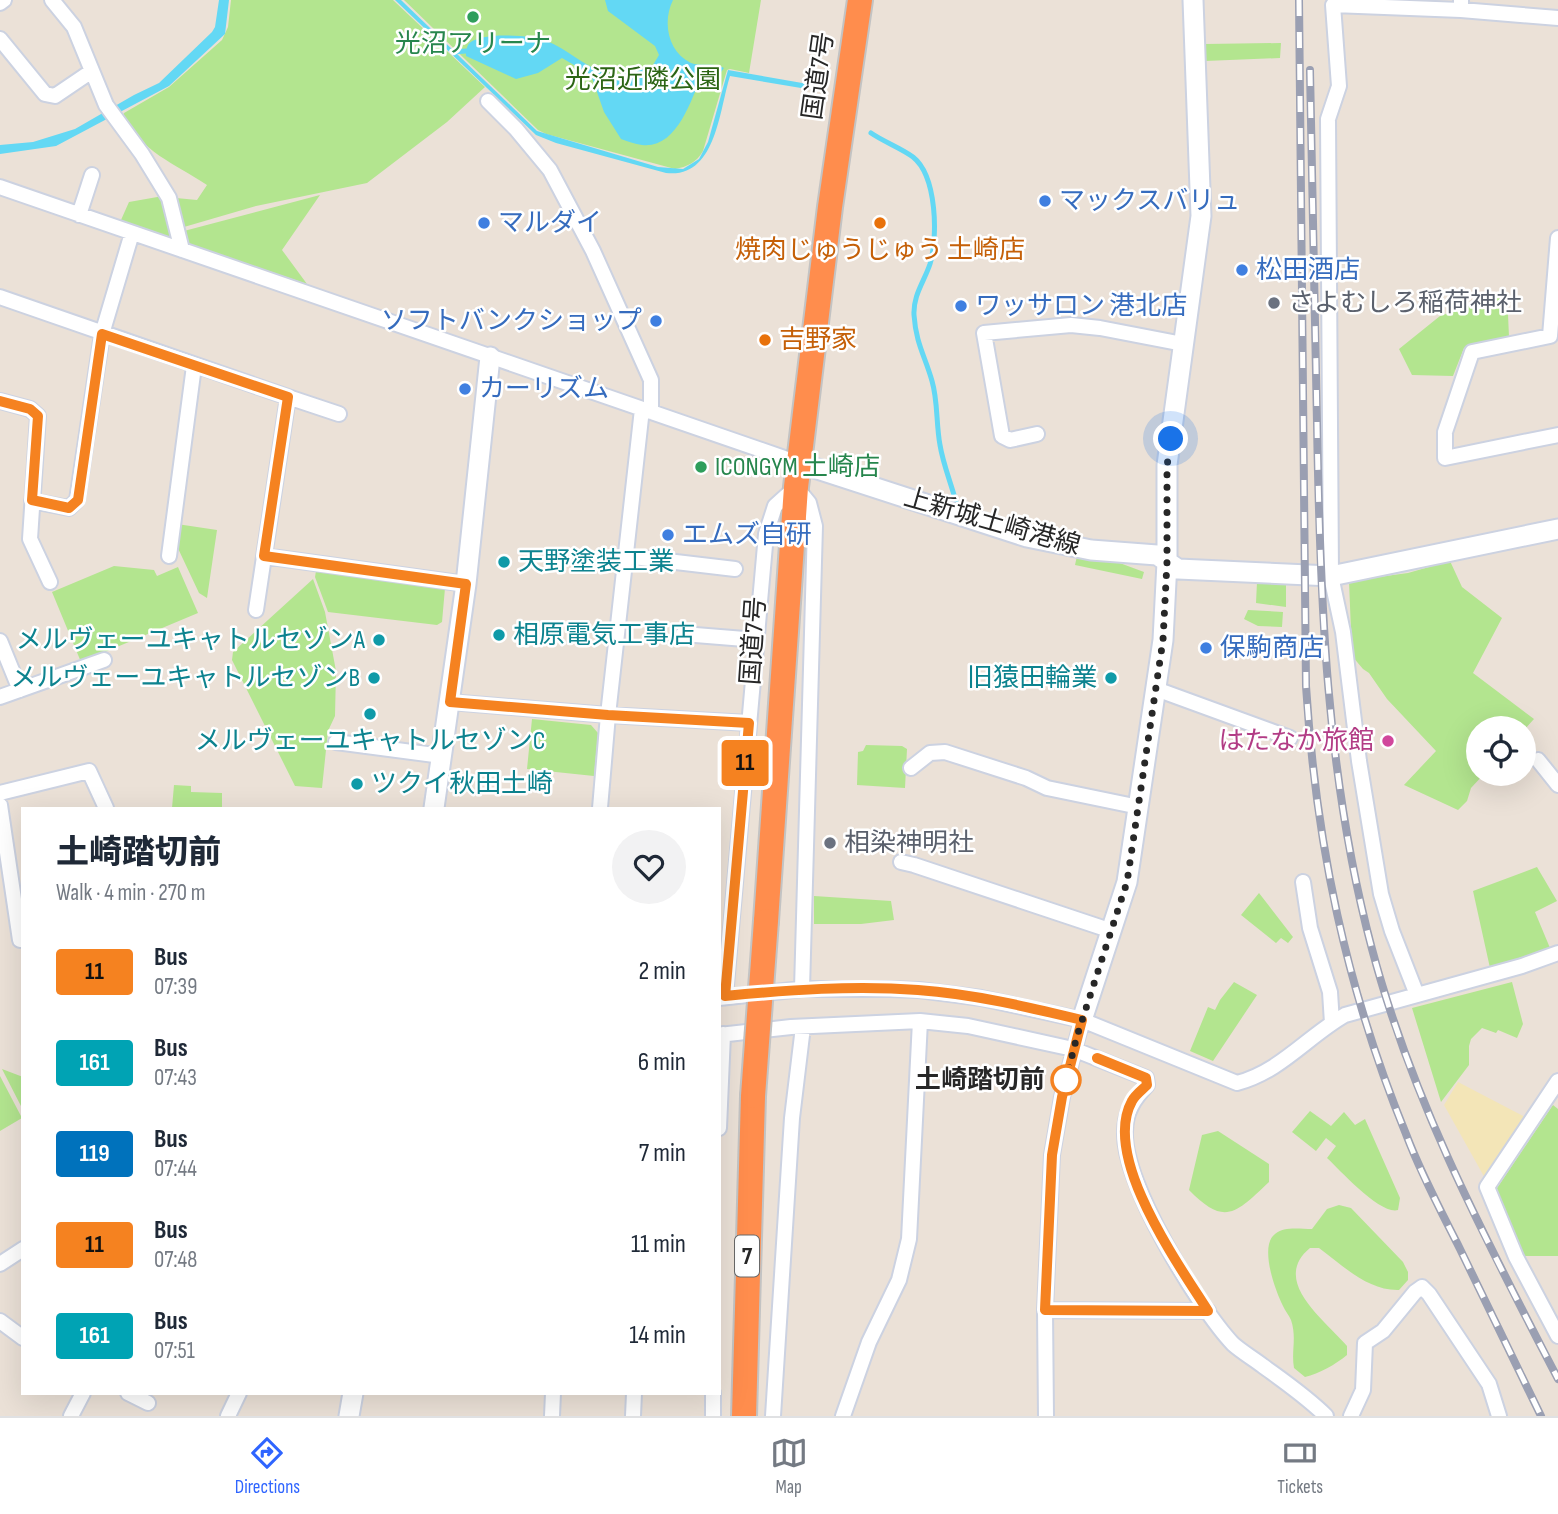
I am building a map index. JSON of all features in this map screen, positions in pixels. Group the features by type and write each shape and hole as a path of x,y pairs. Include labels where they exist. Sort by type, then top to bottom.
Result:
{"highway":[{"name":"国道7号","path":"744,1416 753,1096 797,475 830,207 860,0"}],"street":[{"path":"52,0 74,27 107,107 142,153 169,198 182,250"},
{"path":"1046,1416 1045,1310 1052,1155 1073,1049 1127,882 1163,640 1167,562 1167,466 1201,216 1194,0"},
{"path":"1417,995 1381,894 1359,761 1343,632 1331,576 1328,119 1339,86 1333,5 1461,5 1558,18"},
{"path":"0,39 45,94 55,96 86,75"},
{"path":"488,101 516,128 550,170 593,251 651,380 625,556 600,807"},
{"path":"79,215 92,175"},
{"path":"0,187 646,410 797,475 816,526 802,989"},
{"path":"32,500 69,508 78,500 102,334 132,233"},
{"path":"1558,248 1554,336 1472,352 1445,432 1445,458 1558,435"},
{"path":"0,297 339,414"},
{"path":"1037,434 1010,440 1002,436 984,333 1072,325 1183,344"},
{"path":"434,807 466,584 490,356"},
{"path":"169,556 194,366"},
{"path":"256,610 288,397"},
{"path":"0,401 30,409 38,416 30,539 50,582"},
{"path":"797,475 775,506 766,534 722,997 802,989 919,990 981,998 1082,1020 1237,1083 1281,1062 1345,1015 1521,966 1558,953"},
{"name":"上新城土崎港線","path":"797,475 1027,537 1091,550 1157,555 1178,569 1331,576 1558,529"},
{"path":"264,556 466,584"},
{"path":"625,556 735,569"},
{"path":"683,634 757,640"},
{"path":"0,641 20,690"},
{"path":"0,697 104,660"},
{"path":"1156,689 1290,738"},
{"path":"450,702 749,723"},
{"path":"336,742 442,756"},
{"path":"911,768 930,753 945,752 1026,778 1047,788 1139,807"},
{"path":"1538,760 1558,785"},
{"path":"0,793 89,771 107,807"},
{"path":"0,805 18,882 18,940"},
{"path":"901,862 1112,931"},
{"path":"721,876 735,877"},
{"path":"1303,882 1310,928 1330,992 1332,1023"},
{"path":"843,1416 869,1342 899,1280 909,1239 920,1021"},
{"path":"721,1035 803,1027 920,1021 968,1026 1073,1049 1146,1078 1147,1085 1132,1101 1125,1131 1129,1159 1159,1235 1208,1311 1234,1345 1326,1416"},
{"path":"773,1416 792,1118 803,1027"},
{"path":"1558,1082 1487,1188 1516,1257 1558,1336"},
{"path":"0,1264 21,1250"},
{"path":"1351,1416 1363,1391 1365,1343 1383,1331 1422,1287 1489,1384 1499,1416"},
{"path":"1045,1310 1208,1311"},
{"path":"0,1321 21,1337"},
{"path":"71,1416 82,1395"},
{"path":"132,1395 148,1403"},
{"path":"228,1416 238,1395"},
{"path":"349,1416 353,1395"},
{"path":"552,1416 553,1395"},
{"path":"634,1395 634,1416"},
{"path":"713,1395 713,1416"}],"green space":[{"path":"231,0 393,0 485,87 447,122 367,183 256,206 184,227 176,198 197,200 207,185 149,148 130,128 123,115 169,87 222,40 228,27"},
{"name":"光沼近隣公園","path":"404,0 761,0 749,73 727,70 703,151 691,163 675,169 538,130"},
{"path":"1281,43 1280,58 1205,61 1205,44"},
{"path":"320,195 282,250 307,284 186,243 184,231"},
{"path":"163,196 174,232 171,237 167,239 121,220 129,202"},
{"path":"1507,292 1509,337 1464,348 1453,376 1412,375 1399,349 1440,316"},
{"path":"177,524 217,530 207,598 199,593 175,542"},
{"path":"1077,556 1117,562 1144,572 1142,579 1075,565"},
{"path":"1450,561 1462,587 1502,618 1473,673 1530,716 1466,716 1466,786 1473,786 1467,801 1458,810 1404,785 1436,751 1387,699 1369,673 1352,656 1349,581 1408,573"},
{"path":"114,566 154,570 157,576 178,567 198,613 81,662 52,592"},
{"path":"316,571 445,588 442,622 437,625 328,612 315,577"},
{"path":"313,579 325,612 336,671 335,716 328,731 322,788 295,786 232,660 233,652"},
{"path":"1257,582 1286,583 1286,607 1256,603"},
{"path":"1248,610 1283,612 1282,627 1258,626 1244,619"},
{"path":"532,719 591,725 598,733 594,776 527,769"},
{"path":"866,745 902,746 907,749 905,788 857,785 858,752 863,751"},
{"path":"174,785 191,786 191,792 222,793 222,807 172,807"},
{"path":"1537,867 1557,901 1535,912 1550,948 1490,968 1473,891"},
{"path":"1259,893 1293,937 1288,943 1281,938 1276,943 1241,915"},
{"path":"814,896 891,901 894,920 861,924 814,924"},
{"path":"1234,982 1257,995 1213,1061 1190,1051 1208,1007 1215,1010"},
{"path":"1512,982 1523,1024 1517,1038 1498,1030 1496,1033 1482,1028 1471,1039 1469,1065 1441,1102 1412,1008"},
{"path":"2,1069 21,1076 21,1106"},
{"path":"0,1076 21,1119 0,1131"},
{"path":"1553,1105 1558,1109 1558,1256 1524,1256 1495,1191"},
{"path":"1310,1111 1331,1126 1344,1112 1355,1125 1365,1119 1400,1198 1398,1210 1390,1210 1371,1199 1327,1158 1336,1146 1326,1138 1316,1151 1292,1132"},
{"path":"1218,1131 1269,1164 1269,1182 1248,1202 1230,1212 1212,1209 1189,1190 1202,1135"},
{"path":"1339,1205 1351,1208 1403,1262 1408,1272 1408,1280 1399,1290 1377,1286 1356,1276 1319,1248 1310,1248 1299,1261 1296,1274 1298,1287 1305,1300 1347,1346 1347,1355 1316,1374 1305,1377 1294,1368 1293,1327 1273,1279 1268,1248 1270,1240 1279,1231 1312,1229 1327,1209"}],"sand":[{"path":"1458,1082 1527,1118 1486,1180 1444,1105"}],"water":[{"path":"219,0 229,0 225,34 169,86 56,146 0,154 0,145 33,142 75,129 159,83 212,32"},
{"path":"395,0 401,0 537,131 658,167 683,169 699,159 708,142 728,70 808,84 807,89 730,76 713,140 705,154 696,165 683,172 666,173 536,135"},
{"path":"605,0 673,0 668,27 669,36 677,52 691,63 724,68 721,72 707,72 702,75 681,121 665,139 654,144 642,145 621,139 604,112 591,75 562,58 538,73 516,79 466,56 466,49 473,41 493,36 518,36 547,41 605,73 623,74 653,65 659,55 655,46 608,11"}],"waterway":[{"path":"453,52 466,51"},
{"path":"871,133 913,157 921,166 931,192 934,208 933,252 917,295 914,315 919,342 934,389 941,452 956,502"}],"railway":[{"path":"1299,0 1306,686 1317,802 1326,859 1337,914 1366,1025 1412,1149 1541,1416"},
{"path":"1310,70 1320,556 1328,688 1344,819 1372,949 1408,1061 1453,1169 1558,1379"}],"bus line":[{"name":"11","path":"0,401 30,409 38,416 32,500 69,508 78,500 102,334 288,397 264,556 466,584 450,702 749,723 725,996 802,989 919,990 1016,1004 1082,1020 1062,1097 1052,1155 1045,1310 1208,1311 1159,1235 1126,1151 1125,1131 1132,1101 1147,1085 1146,1078 1097,1058"}],"place":[{"name":"光沼アリーナ","path":"473,17"},
{"name":"マックスバリュ","path":"1045,201"},
{"name":"マルダイ","path":"484,223"},
{"name":"焼肉じゅうじゅう 土崎店","path":"880,223"},
{"name":"松田酒店","path":"1242,270"},
{"name":"さよむしろ稲荷神社","path":"1274,303"},
{"name":"ワッサロン 港北店","path":"961,306"},
{"name":"ソフトバンクショップ","path":"656,321"},
{"name":"吉野家","path":"765,340"},
{"name":"カーリズム","path":"465,389"},
{"name":"ICONGYM 土崎店","path":"701,467"},
{"name":"エムズ自研","path":"668,535"},
{"name":"天野塗装工業","path":"504,562"},
{"name":"相原電気工事店","path":"499,635"},
{"name":"メルヴェーユキャトルセゾンA","path":"379,640"},
{"name":"保駒商店","path":"1206,648"},
{"name":"メルヴェーユキャトルセゾンB","path":"374,678"},
{"name":"旧猿田輪業","path":"1111,678"},
{"name":"メルヴェーユキャトルセゾンC","path":"370,714"},
{"name":"はたなか旅館","path":"1388,741"},
{"name":"ツクイ秋田土崎","path":"357,784"},
{"name":"相染神明社","path":"830,843"},
{"name":"土崎踏切前","path":"1066,1080"}],"route":[{"path":"1066,1080 1077,1036 1127,882 1143,785 1166,607 1167,466 1171,439"}]}
